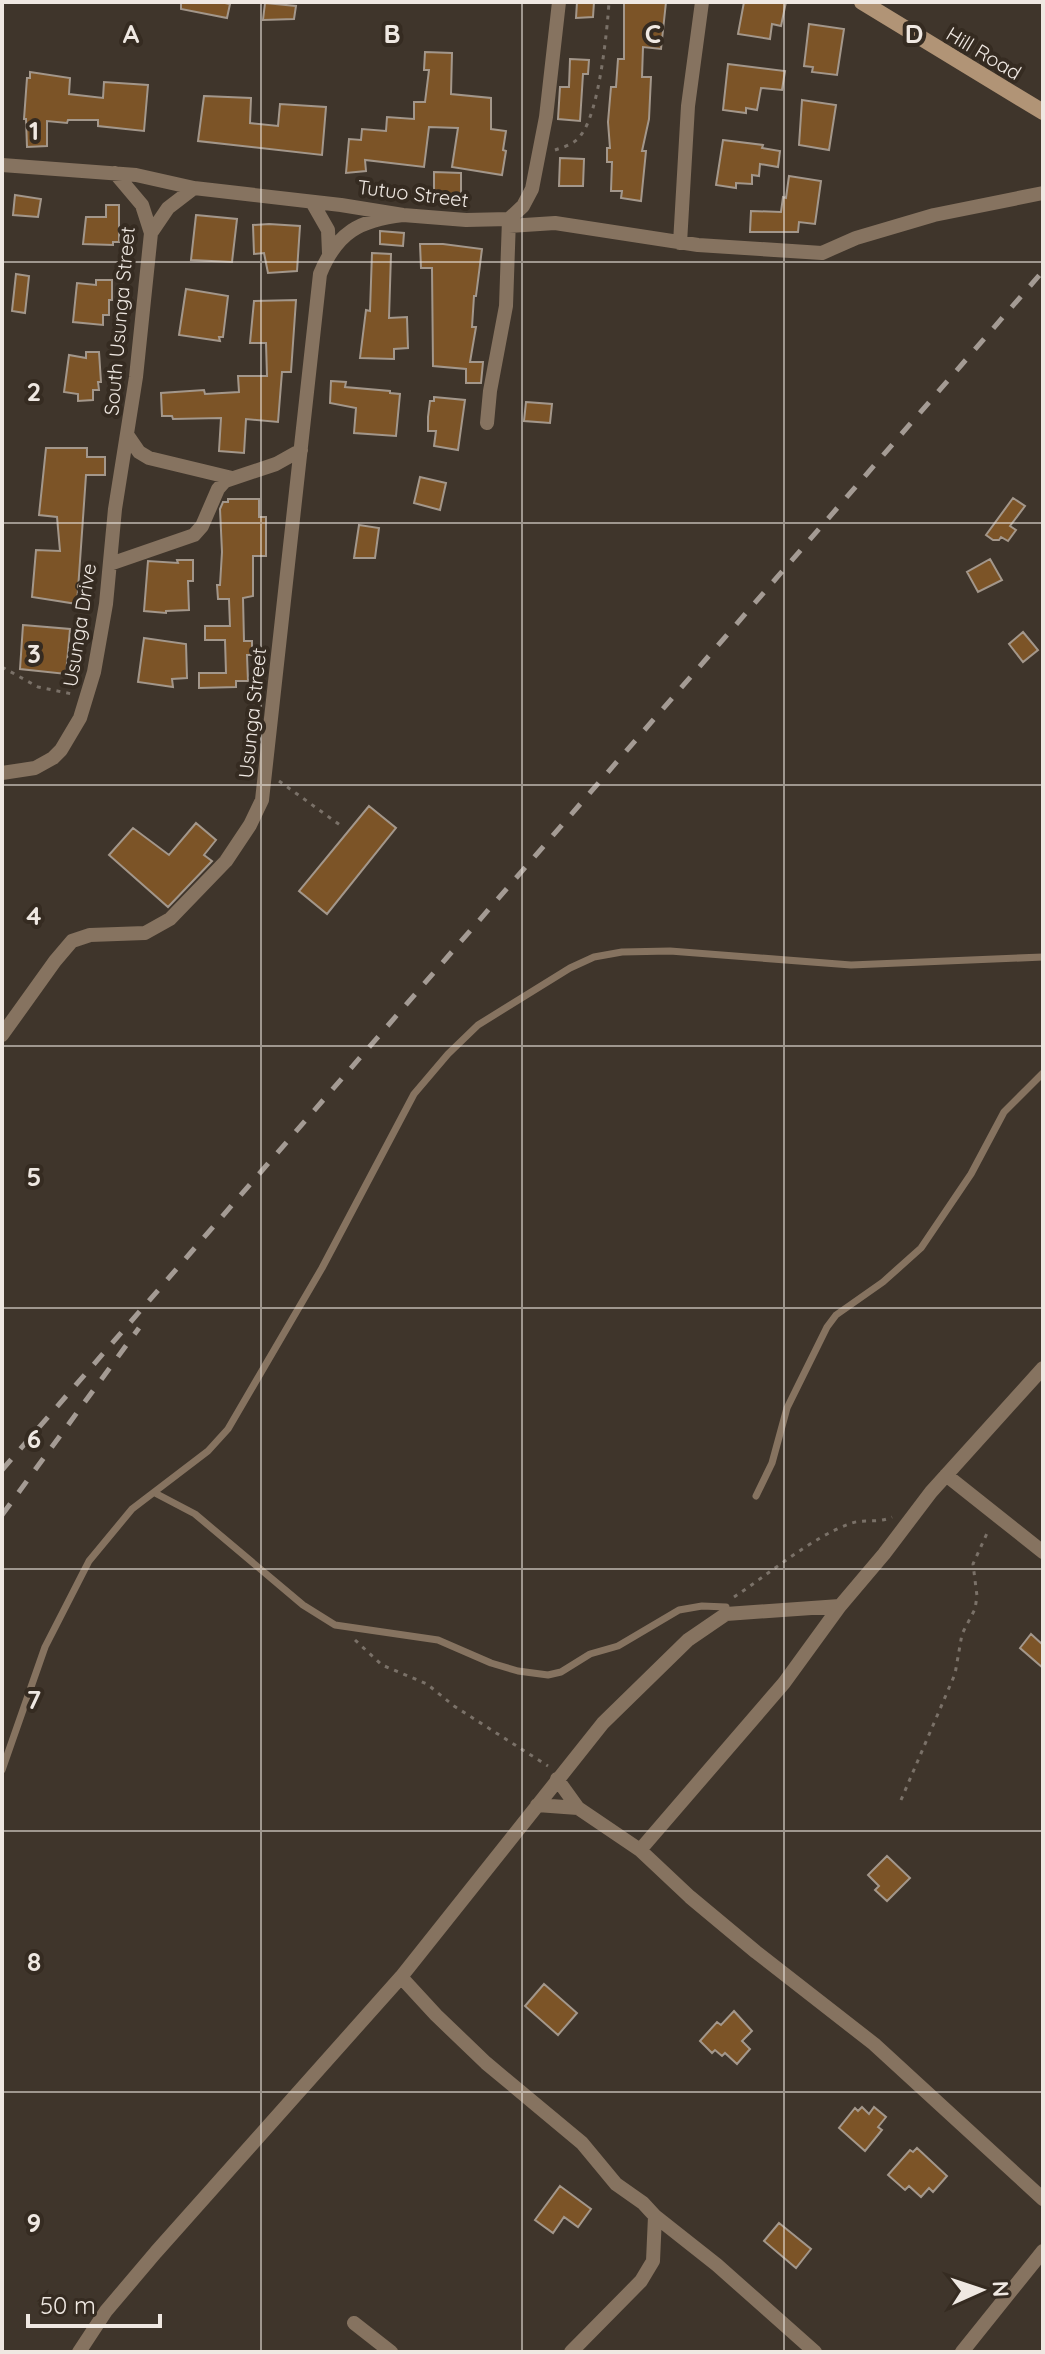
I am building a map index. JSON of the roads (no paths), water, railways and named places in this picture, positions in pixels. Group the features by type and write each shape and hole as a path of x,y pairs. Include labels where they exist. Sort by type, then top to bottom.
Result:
{"main road":[{"name":"Hill Road","path":"862,2 1043,112"}],"street":[{"path":"487,423 506,306 509,222 532,189 540,152 559,2"},
{"path":"680,243 688,106 702,2"},
{"name":"Tutuo Street","path":"2,165 115,173 194,188 403,215 574,224 680,243 822,253 856,238 934,215 1043,193"},
{"name":"South Usunga Street","path":"115,173 146,213 151,233 128,436"},
{"path":"151,233 168,208 194,188"},
{"path":"312,202 325,221 330,241 329,253"},
{"path":"329,253 358,226 375,219 403,215"},
{"name":"Usunga Street","path":"2,1035 72,941 90,935 145,933 170,919 226,861 262,800 316,301 320,274 329,253"},
{"path":"128,436 139,452 149,458 232,478"},
{"name":"Usunga Drive","path":"2,773 35,768 53,758 70,737 88,696 104,617 115,509 128,436"},
{"path":"110,564 194,535 202,526 218,489 232,478 276,464 301,450"},
{"path":"640,1850 784,1683 840,1606 946,1475 1043,1368"},
{"path":"946,1475 1043,1552"},
{"path":"79,2352 106,2311 156,2252 401,1977 603,1723 688,1640 716,1620 733,1612 840,1606"},
{"path":"558,1778 578,1808 640,1850 723,1925 874,2044 1043,2199"},
{"path":"537,1805 578,1808"},
{"path":"401,1977 486,2063 582,2143 616,2184 717,2265 815,2352"},
{"path":"571,2352 626,2299 647,2271 653,2261 655,2216"},
{"path":"962,2352 1043,2251"},
{"path":"354,2323 391,2352"}],"lane":[{"path":"2,1770 45,1647 89,1561 132,1509 208,1451 228,1429 322,1268 414,1094 478,1025 570,968 594,957 622,952 670,951 851,965 1043,957"},
{"path":"756,1496 772,1463 787,1408 827,1327 836,1315 883,1282 921,1248 971,1174 1004,1112 1043,1073"},
{"path":"155,1493 195,1514 303,1605 335,1625 438,1640 503,1667 548,1675 561,1672 590,1654 618,1646 679,1610 702,1606 726,1607"}],"railway":[{"path":"2,1470 1043,271"},
{"path":"2,1515 139,1328"}]}
